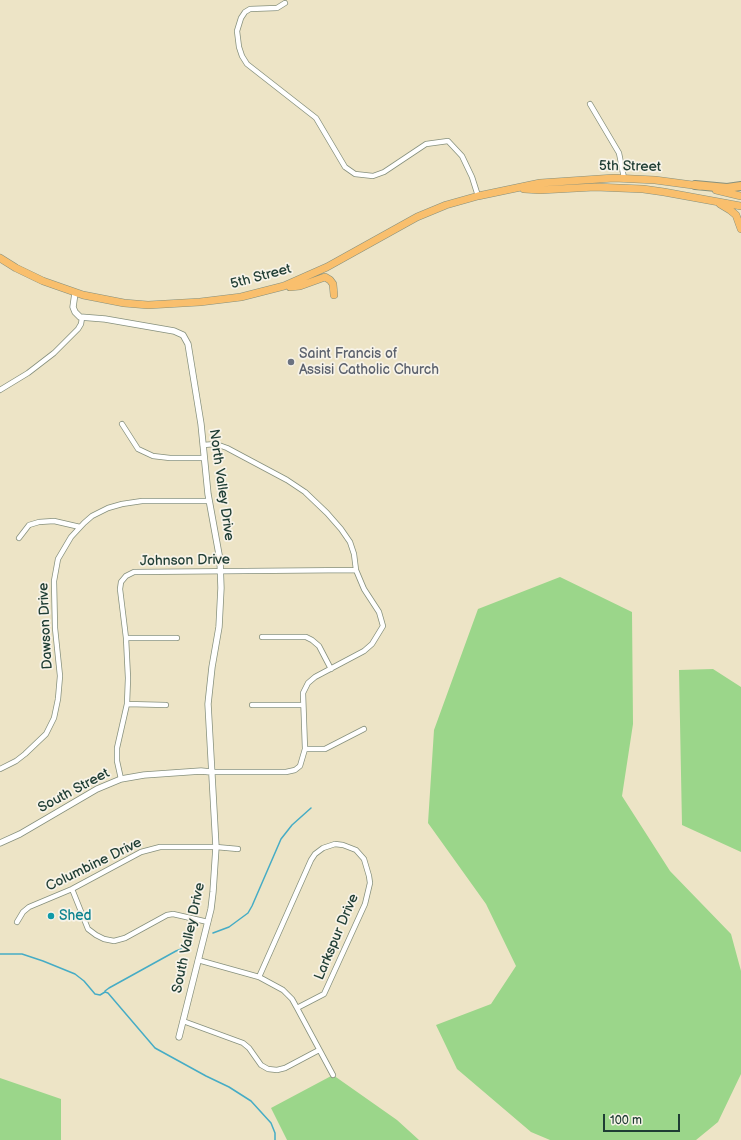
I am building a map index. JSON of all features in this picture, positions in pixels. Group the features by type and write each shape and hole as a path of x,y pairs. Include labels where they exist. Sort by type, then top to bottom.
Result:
{"highway":[{"path":"695,185 727,188 741,186"}],"main road":[{"name":"5th Street","path":"0,258 43,282 75,293 124,303 165,305 224,300 258,294 279,288 331,265 417,217 446,205 478,196 518,189 540,183 624,178 655,180 695,185 741,196"},
{"path":"554,189 580,184 619,182 624,178"},
{"path":"628,188 631,185 641,183 707,188"},
{"name":"5th Street","path":"518,189 628,188 664,192 741,206"},
{"path":"713,200 734,212 741,229"},
{"path":"279,288 300,286 325,277 333,284 334,295"}],"street":[{"path":"285,3 277,8 250,9 245,12 241,18 237,31 242,56 247,64 316,118 345,167 360,175 378,175 426,144 448,141 462,156 472,177 478,196"},
{"path":"590,104 619,153 624,178"},
{"path":"0,390 28,373 54,353 78,328 81,324 82,318 73,310 75,293"},
{"name":"North Valley Drive","path":"82,318 106,319 169,330 183,335 188,344 203,445 209,501 221,572 221,608 210,679 208,704 211,772"},
{"path":"122,424 138,448 153,456 170,458 204,458"},
{"path":"203,445 216,444 227,448 287,480 305,492 327,513 350,542 354,554 356,570 364,589 379,612 383,626 372,644 315,677 308,683 303,693 305,749 300,766 295,770 286,772 211,772"},
{"name":"Dawson Drive","path":"0,769 16,761 25,754 46,734 54,718 58,699 60,676 55,628 53,592 54,576 58,559 71,537 80,527 100,512 122,504 142,501 209,501"},
{"path":"19,538 29,525 39,522 54,521 80,527"},
{"name":"Johnson Drive","path":"121,779 117,761 117,748 127,704 128,678 126,638 120,582 126,576 134,572 356,570"},
{"path":"262,637 306,637 319,646 331,669"},
{"path":"126,638 176,638"},
{"path":"127,704 166,705"},
{"path":"252,706 303,705"},
{"path":"305,749 325,749 364,729"},
{"name":"South Street","path":"0,843 20,834 97,789 121,779 144,775 201,771 211,772"},
{"name":"South Valley Drive","path":"179,1037 208,922 214,892 216,847 211,772"},
{"name":"Larkspur Drive","path":"259,977 315,854 323,848 336,844 356,850 364,859 369,876 370,883 366,904 324,994 297,1008"},
{"name":"Columbine Drive","path":"17,922 23,912 29,908 72,889 141,852 160,847 216,847 238,849"},
{"path":"72,889 88,929 104,940 114,941 125,938 167,915 173,914 208,922"},
{"path":"198,960 259,977 283,990 292,999 333,1075"},
{"path":"183,1021 243,1043 249,1048 261,1065 268,1069 277,1070 285,1068 319,1050"}],"green space":[{"path":"560,577 632,612 633,724 622,796 670,871 731,934 741,971 741,1074 718,1122 696,1140 550,1140 531,1132 457,1069 436,1025 491,1004 516,966 486,904 428,823 434,730 478,609"},
{"path":"713,669 741,687 741,852 682,825 679,670"},
{"path":"333,1075 397,1120 419,1140 287,1140 271,1108"},
{"path":"0,1078 61,1099 61,1140 0,1140"}],"waterway":[{"path":"213,933 229,927 248,913 281,839 292,825 311,808"},
{"path":"105,991 176,951 192,945"},
{"path":"0,954 22,954 43,961 75,974 84,981 95,994 100,995 105,992 108,993 155,1048 229,1087 251,1101 271,1123 275,1133 275,1140"}],"place":[{"name":"Saint Francis of Assisi Catholic Church","path":"291,362"},
{"name":"Shed","path":"51,916"}]}
